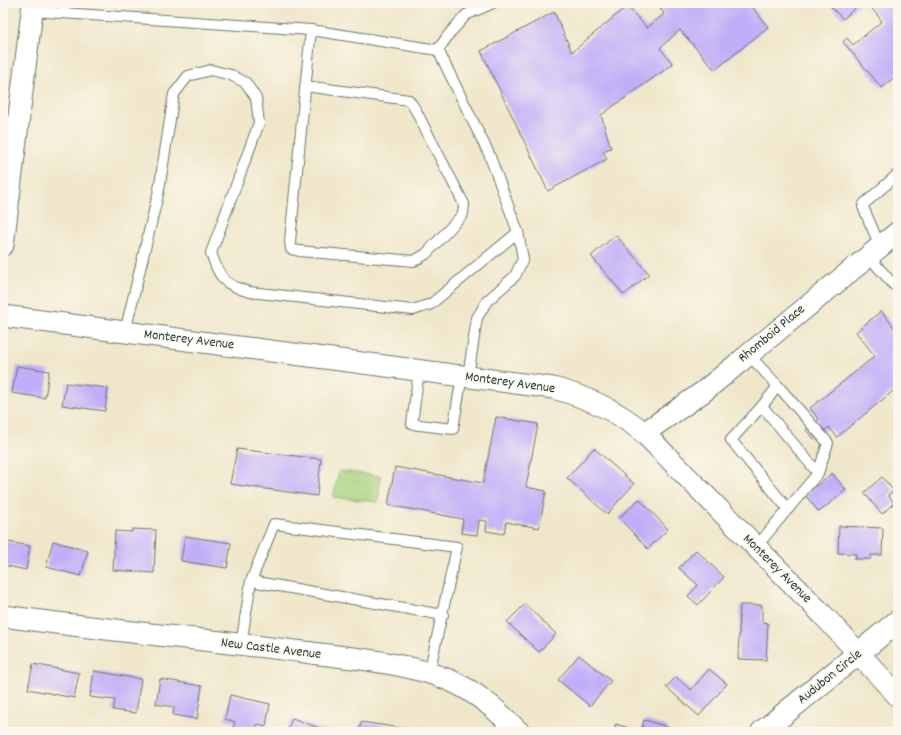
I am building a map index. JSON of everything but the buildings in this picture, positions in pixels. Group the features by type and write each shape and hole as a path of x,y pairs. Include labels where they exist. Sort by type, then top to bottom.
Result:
{"street":[{"path":"3,245 33,7"},
{"name":"Rhomboid Place","path":"644,433 703,392 898,232"},
{"name":"Monterey Avenue","path":"3,316 465,376 553,388 576,394 618,414 644,433 756,547 898,696"},
{"name":"New Castle Avenue","path":"3,616 87,628 366,660 429,673 468,689 498,711 519,732"},
{"name":"Audubon Circle","path":"762,732 898,621"}],"lane":[{"path":"438,50 449,34 466,16 493,3"},
{"path":"33,7 311,30 438,50"},
{"path":"305,86 408,100 412,105 464,204 464,214 426,254 414,261 299,251 291,249 290,241 305,86 311,30"},
{"path":"419,370 412,424 453,429 477,318 487,302 514,276 523,259 518,232 489,154 438,50"},
{"path":"125,332 159,190 174,94 188,76 211,70 231,75 246,83 256,98 259,123 211,253 219,274 233,288 250,292 413,310 432,304 518,232"},
{"path":"898,174 864,204 874,251 894,285 898,282"},
{"path":"748,354 828,443 818,473 756,547"},
{"path":"778,386 762,406 730,440 788,509"},
{"path":"762,406 818,473"},
{"path":"241,645 251,581 274,524 457,547 429,673"},
{"path":"251,581 443,615"}],"green space":[{"path":"339,471 381,476 378,502 333,497"}]}
